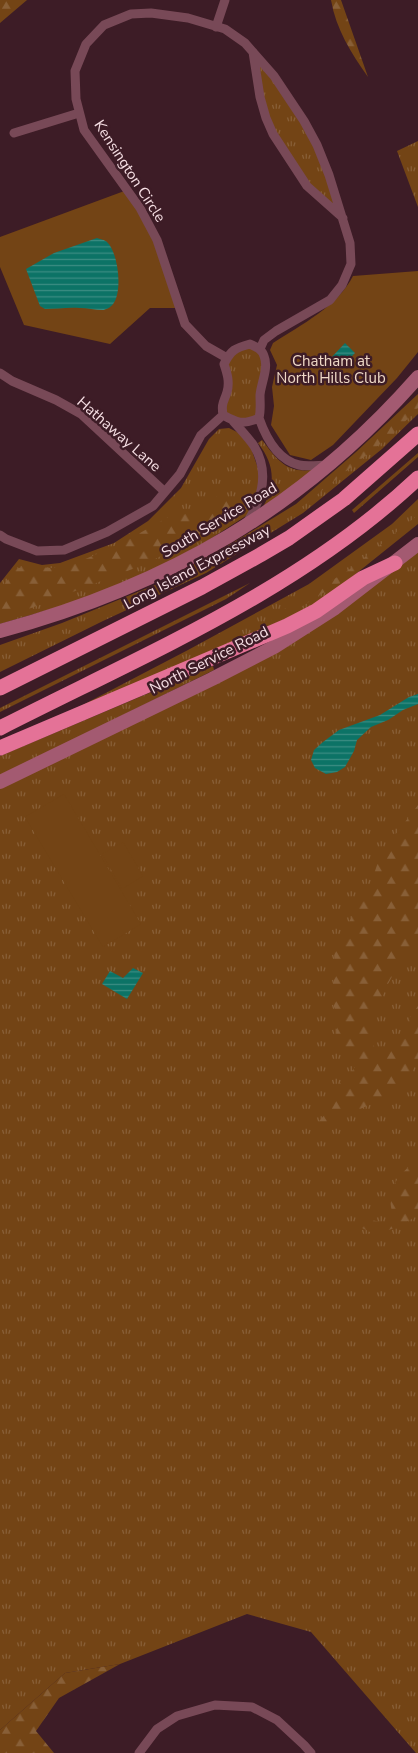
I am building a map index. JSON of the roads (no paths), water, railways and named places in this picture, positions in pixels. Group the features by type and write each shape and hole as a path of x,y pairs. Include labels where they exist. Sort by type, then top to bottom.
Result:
{"highway":[{"name":"Long Island Expressway","path":"0,688 202,588 289,538 344,498 418,434"},
{"path":"0,728 218,618 277,585 333,548 418,478"},
{"path":"0,748 287,626 316,610 363,578 395,563"}],"main road":[{"name":"South Service Road","path":"0,631 70,611 141,583 194,556 245,526 288,497 328,465 372,426 418,377"},
{"name":"North Service Road","path":"0,782 266,651 335,608 418,544"}],"street":[{"path":"216,27 225,0"},
{"name":"Kensington Circle","path":"227,358 206,346 185,324 157,240 140,208 84,130 76,99 75,71 86,44 104,25 131,14 151,13 188,18 225,29 245,43 274,76 308,128 330,175 350,242 351,264 342,285 330,300 276,331 264,340 260,349"},
{"path":"253,52 260,97 273,134 307,186 343,218"},
{"path":"14,133 80,113"},
{"path":"259,418 246,424 233,421 223,415 221,405 227,392 229,378 224,364 230,353 239,347 250,344 260,349 265,357 260,395 262,408 259,418 264,434 272,446 286,460 300,465 328,465"},
{"name":"Hathaway Lane","path":"0,373 12,381 56,400 81,414 165,492"},
{"path":"0,534 6,539 38,551 64,550 107,532 153,506 180,474 201,436 223,415"},
{"path":"233,421 254,447 262,466 262,494 255,511 245,526"},
{"path":"139,1753 157,1730 177,1716 215,1705 252,1707 277,1720 311,1753"}],"park label":[{"name":"Chatham at North Hills Club","path":"331,370"}]}
